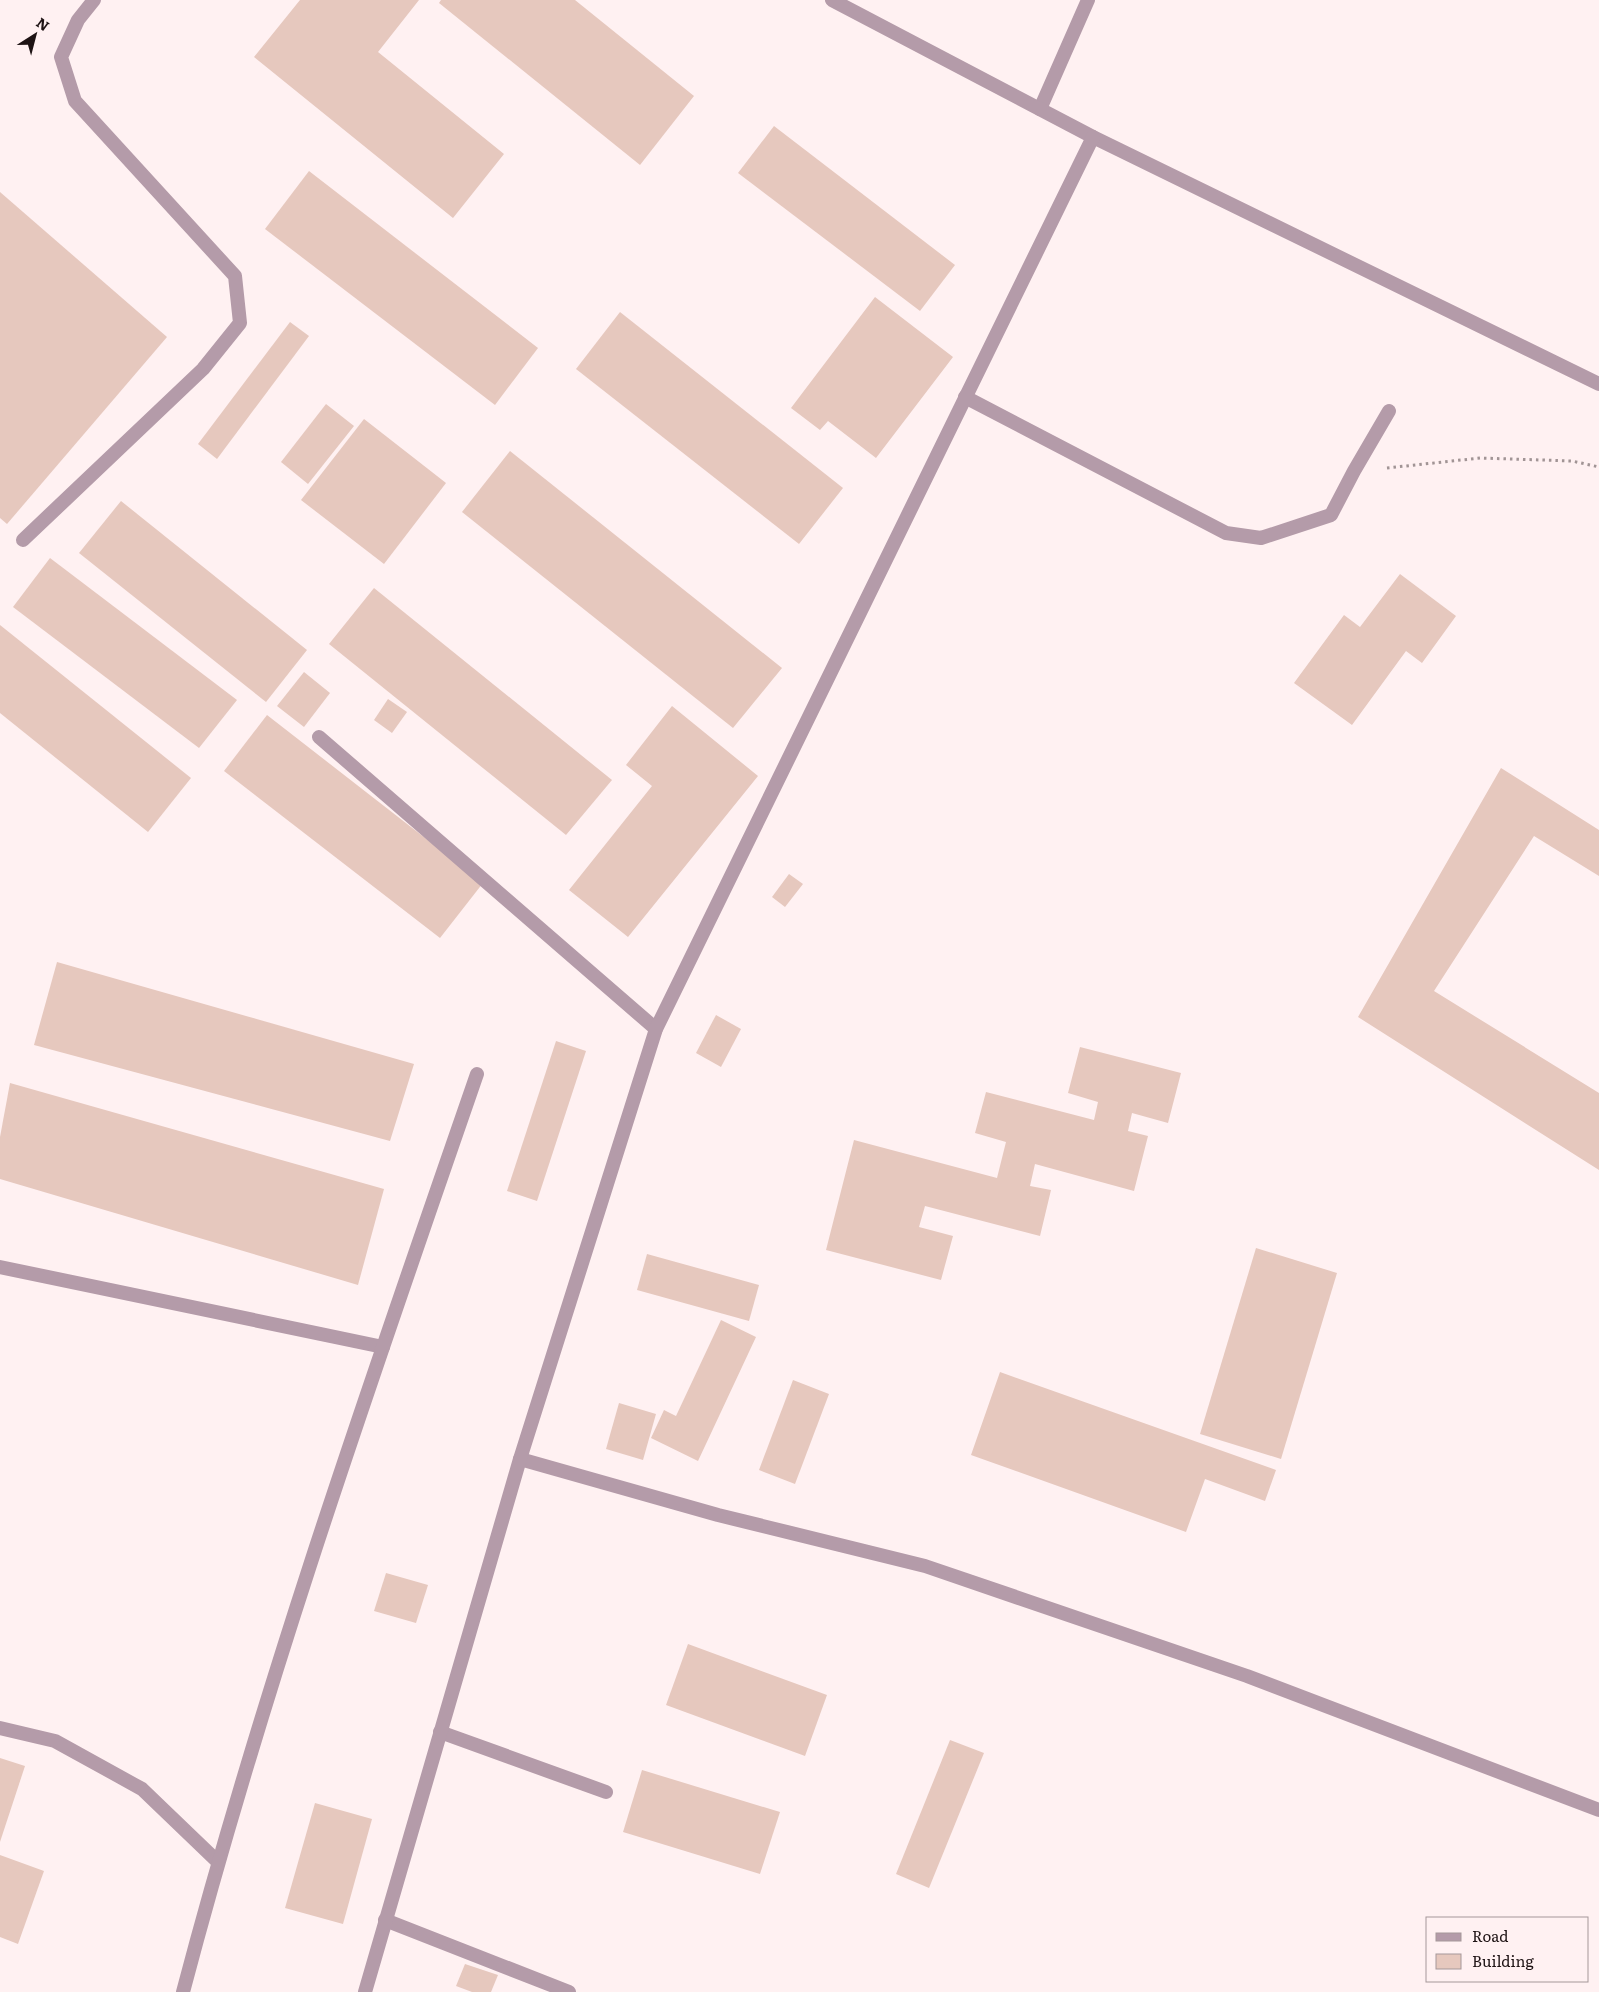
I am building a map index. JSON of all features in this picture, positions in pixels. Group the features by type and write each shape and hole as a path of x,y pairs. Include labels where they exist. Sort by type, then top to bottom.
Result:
{"street":[{"path":"24,540 203,369 240,323 235,276 75,100 61,57 78,20 94,0"},
{"path":"832,0 1092,137 1599,384"},
{"path":"1040,109 1088,0"},
{"path":"365,1992 520,1459 656,1029 1092,137"},
{"path":"965,397 1226,532 1261,538 1331,515 1389,411"},
{"path":"319,737 656,1029"},
{"path":"183,1992 218,1862 339,1472 477,1074"},
{"path":"0,1267 383,1347"},
{"path":"520,1459 718,1515 925,1566 1246,1676 1599,1810"},
{"path":"0,1728 55,1741 142,1789 218,1862"},
{"path":"440,1732 606,1792"},
{"path":"385,1920 569,1992"}],"path":[{"path":"1354,471 1480,458 1572,461 1599,467"}],"building":[{"path":"300,0 419,0 378,52 504,154 453,218 254,57"},
{"path":"441,0 575,0 694,96 640,165 439,3"},
{"path":"774,126 955,265 920,311 738,173"},
{"path":"309,171 538,348 495,405 265,229"},
{"path":"0,192 167,337 7,524 0,518"},
{"path":"875,297 953,357 876,458 828,421 820,430 791,408"},
{"path":"620,312 843,488 799,544 576,369"},
{"path":"290,322 309,336 217,459 198,444"},
{"path":"326,404 354,426 308,484 281,462"},
{"path":"364,419 446,483 384,564 301,500"},
{"path":"510,451 782,668 733,728 462,512"},
{"path":"121,501 307,650 266,702 79,553"},
{"path":"50,558 237,700 199,748 13,607"},
{"path":"1400,574 1456,616 1422,663 1406,651 1352,725 1294,683 1344,615 1360,627"},
{"path":"374,588 612,780 566,835 329,644"},
{"path":"0,625 191,778 148,832 0,713"},
{"path":"304,672 330,693 304,727 277,706"},
{"path":"388,699 407,712 392,733 374,720"},
{"path":"672,706 758,776 628,937 569,890 652,786 626,765"},
{"path":"267,715 483,883 440,938 224,771"},
{"path":"1501,768 1599,830 1599,876 1534,836 1434,991 1599,1093 1599,1170 1358,1017"},
{"path":"789,874 803,884 785,907 772,897"},
{"path":"57,962 414,1064 390,1141 34,1045"},
{"path":"716,1015 741,1029 721,1067 696,1053"},
{"path":"556,1041 586,1051 537,1201 507,1191"},
{"path":"1080,1047 1181,1073 1168,1123 1132,1113 1128,1131 1148,1136 1134,1191 1035,1164 1030,1186 1051,1190 1040,1236 925,1206 919,1227 953,1236 941,1280 826,1250 854,1140 997,1178 1006,1142 975,1133 986,1092 1094,1120 1098,1102 1068,1093"},
{"path":"10,1083 384,1189 358,1285 0,1179 0,1137"},
{"path":"1256,1248 1337,1273 1281,1459 1200,1434"},
{"path":"647,1254 759,1285 749,1321 637,1290"},
{"path":"721,1320 756,1337 698,1461 651,1438 664,1410 676,1416"},
{"path":"1000,1372 1276,1470 1265,1501 1205,1479 1186,1532 971,1455"},
{"path":"793,1380 829,1394 795,1484 759,1470"},
{"path":"619,1403 656,1414 643,1460 606,1449"},
{"path":"386,1573 428,1585 416,1623 374,1611"},
{"path":"688,1644 827,1695 805,1756 666,1705"},
{"path":"950,1740 984,1753 929,1888 896,1874"},
{"path":"0,1758 25,1766 0,1842"},
{"path":"642,1770 780,1812 760,1874 623,1832"},
{"path":"315,1803 372,1819 343,1924 285,1908"},
{"path":"0,1855 44,1871 18,1944 0,1937"},
{"path":"465,1964 498,1975 491,1992 472,1992 456,1986"}]}
